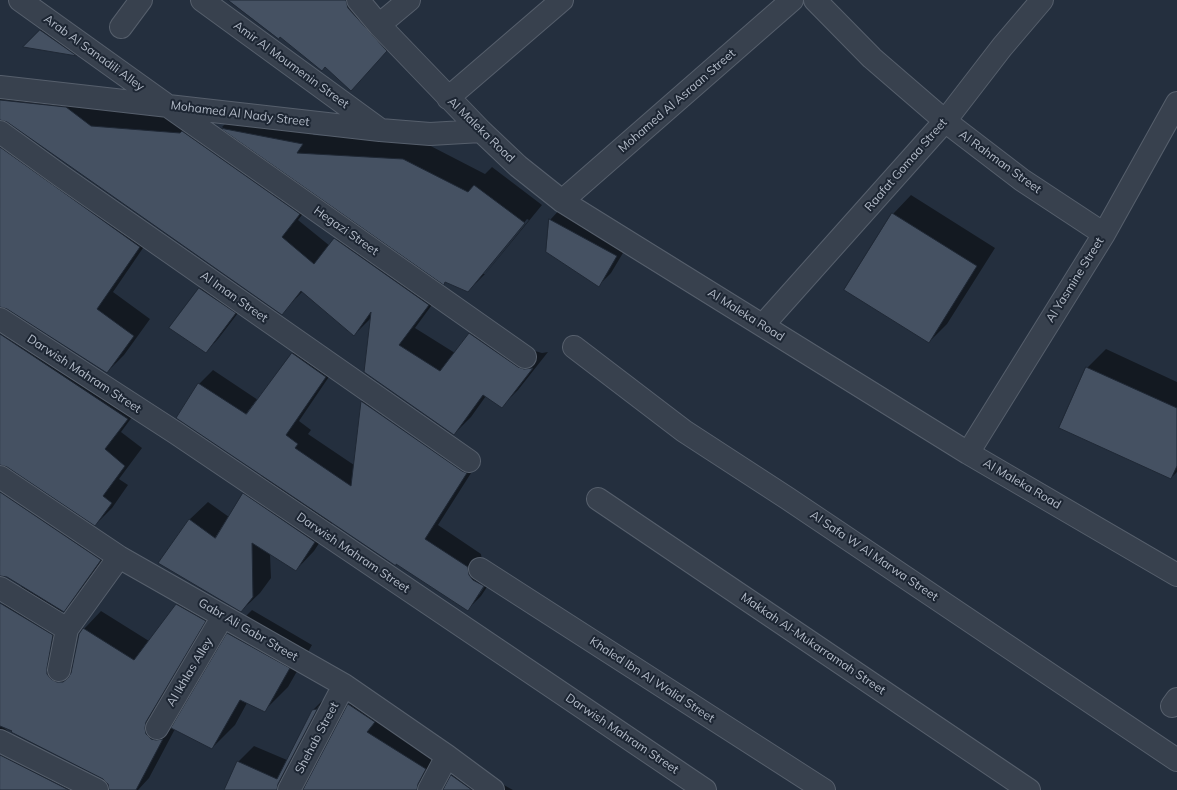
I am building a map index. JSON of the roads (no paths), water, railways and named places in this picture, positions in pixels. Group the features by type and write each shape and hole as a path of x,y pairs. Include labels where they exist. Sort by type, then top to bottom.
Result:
{"street":[{"name":"Arab Al Sanadili Alley","path":"20,0 168,106"},
{"path":"121,27 141,0"},
{"name":"Amir Al Moumenin Street","path":"202,0 380,130"},
{"name":"Al Maleka Road","path":"358,0 379,25 480,132 518,166 562,201 968,453 1177,575"},
{"path":"379,25 409,0"},
{"path":"448,98 562,0"},
{"name":"Mohamed Al Asraan Street","path":"562,201 792,0"},
{"name":"Al Rahman Street","path":"815,0 872,58 944,121 1022,180 1104,234"},
{"name":"Raafat Gomaa Street","path":"763,325 944,121 1002,47 1042,0"},
{"name":"Mohamed Al Nady Street","path":"0,86 380,130 430,134 480,132"},
{"name":"Al Yasmine Street","path":"968,453 1104,234 1177,103"},
{"name":"Hegazi Street","path":"168,106 525,357"},
{"name":"Al Iman Street","path":"0,132 67,181 469,461"},
{"name":"Darwish Mahram Street","path":"0,319 176,433 704,790"},
{"name":"Al Safa W Al Marwa Street","path":"574,347 684,431 787,498 1177,760"},
{"name":"Gabr Ali Gabr Street","path":"0,477 119,557 344,685 447,756 493,790"},
{"name":"Makkah Al-Mukarramah Street","path":"598,499 1029,790"},
{"path":"59,670 67,629 119,557"},
{"name":"Khaled Ibn Al Walid Street","path":"480,569 824,790"},
{"path":"0,588 67,629"},
{"name":"Al Ikhlas Alley","path":"157,728 223,616"},
{"name":"Shehab Street","path":"289,790 344,685"},
{"path":"0,741 97,790"},
{"path":"429,790 447,756"}]}
